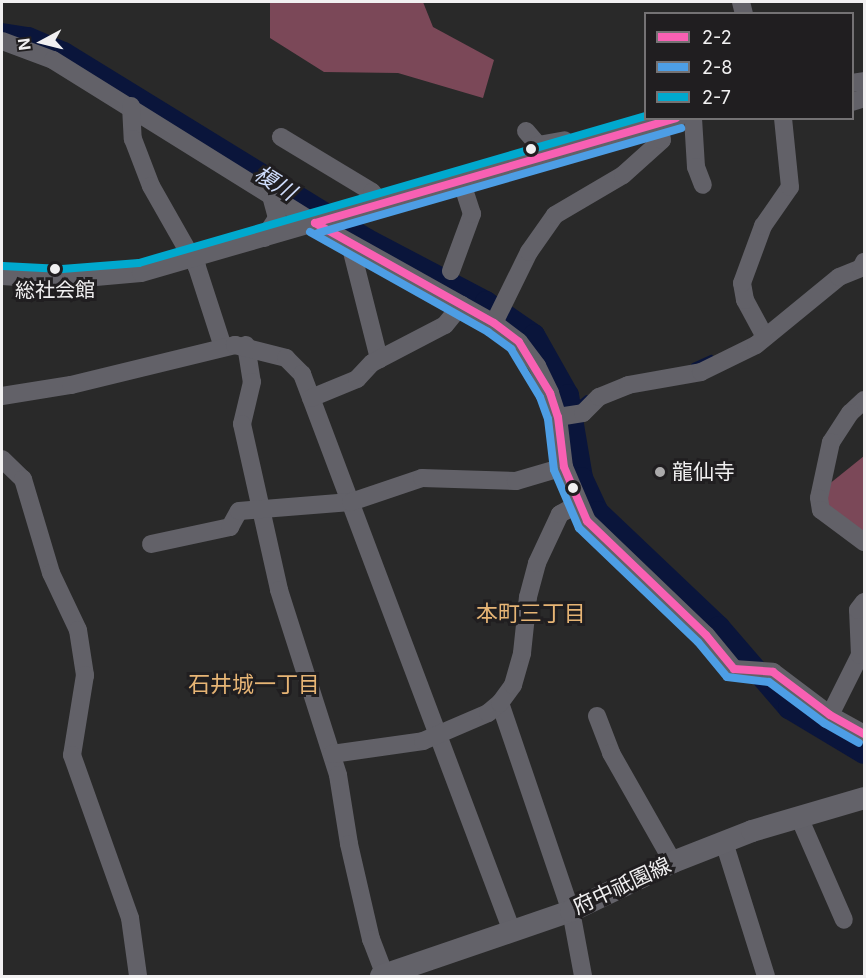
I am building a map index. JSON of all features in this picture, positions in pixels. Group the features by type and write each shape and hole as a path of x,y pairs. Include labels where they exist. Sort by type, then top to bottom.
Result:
{"main road":[{"name":"府中祇園線","path":"383,976 511,929 571,911 673,862 724,842 864,798"}],"street":[{"path":"2,42 52,60 131,106 271,195 319,222 350,244 494,323 519,342 537,366 558,417 564,467 587,521 706,635 734,669 773,672 830,715 864,734"},
{"path":"131,106 133,139 151,186 192,258 223,347"},
{"path":"2,276 97,279 141,273 672,120"},
{"path":"693,120 696,167 704,185"},
{"path":"765,337 745,300 742,283 763,226 790,187 783,120"},
{"path":"494,323 529,252 555,215 623,175 662,140 659,124"},
{"path":"526,131 538,145 568,140 575,148"},
{"path":"281,137 372,192 381,204"},
{"path":"451,272 472,214 461,181"},
{"path":"264,238 277,218 271,195"},
{"path":"350,244 379,359"},
{"path":"558,417 583,413 599,397 628,385 701,372 765,337 839,277 861,268 864,262"},
{"path":"311,398 357,379 379,359 445,325 461,305"},
{"path":"246,345 252,382 242,424 264,508 279,590 332,754 371,939 383,976"},
{"path":"2,396 71,385 223,347 246,345 286,358 302,374 440,735 511,929"},
{"path":"864,400 850,413 831,442 819,498 821,510 864,542"},
{"path":"2,459 23,479 51,573 78,630 85,675 72,755 130,918 138,976"},
{"path":"151,544 213,533 230,527 239,511 351,502 422,478 516,481 564,467"},
{"path":"332,754 440,735 488,713 500,703 513,685 522,653 528,597 537,563 560,514 578,504"},
{"path":"830,715 860,655 858,610 864,602"},
{"path":"500,703 571,911 583,976"},
{"path":"597,716 616,762 673,862"},
{"path":"799,817 844,920"},
{"path":"724,842 766,976"}],"shaded area":[{"path":"270,2 423,2 433,27 494,60 483,98 398,73 324,72 270,38"},
{"path":"864,456 864,538 824,501 828,485"}],"waterway":[{"name":"榎川","path":"2,34 28,38 64,53 366,239 486,302 534,335 568,395 582,478 598,512 719,627 789,708 864,753"},
{"path":"693,365 711,357"},
{"path":"574,407 587,397"}],"transit line":[{"name":"2-7","path":"3,266 62,269 139,263 644,117"},
{"name":"2-2","path":"315,223 669,120"},
{"name":"2-8","path":"318,233 681,128"},
{"name":"2-2","path":"315,223 494,323 519,342 550,393 558,417 564,467 587,521 706,635 734,669 773,672 830,715 864,734"},
{"name":"2-8","path":"310,232 488,332 511,349 540,397 548,419 554,470 579,528 698,642 727,677 769,682 824,723 859,743"}],"place":[{"name":"総社会館","path":"55,269"},
{"name":"龍仙寺","path":"660,472"}],"district":[{"name":"本町三丁目","path":"531,614"},
{"name":"石井城一丁目","path":"254,685"}]}
